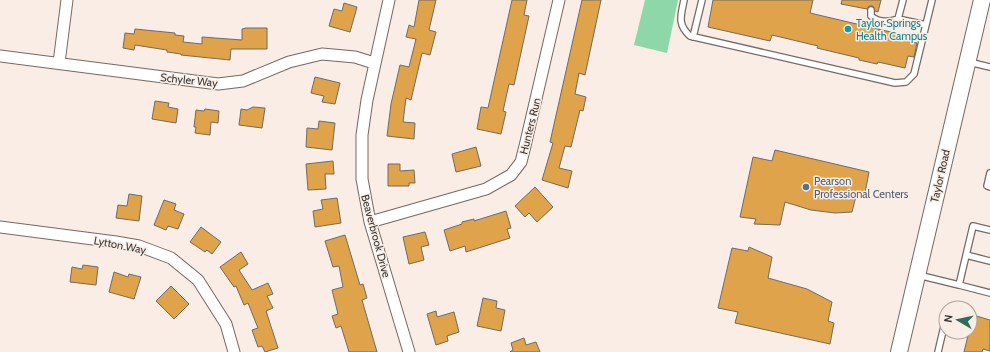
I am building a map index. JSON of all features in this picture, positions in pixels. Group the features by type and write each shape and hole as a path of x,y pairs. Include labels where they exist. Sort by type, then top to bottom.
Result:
{"main road":[{"name":"Taylor Road","path":"900,352 982,0"}],"street":[{"path":"59,64 67,0"},
{"name":"Beaverbrook Drive","path":"389,0 374,63 362,135 362,179 370,222 409,352"},
{"name":"Hunters Run","path":"370,222 486,189 511,175 520,162 525,146 559,0"},
{"name":"Schyler Way","path":"0,56 218,84 243,81 289,62 322,54 355,57 374,63"},
{"name":"Lytton Way","path":"0,227 139,246 171,258 198,280 226,324 234,352"}],"lane":[{"path":"684,0 680,19 682,28 693,37 895,83 906,82 914,74 932,0"},
{"path":"693,37 702,0"},
{"path":"898,19 902,0"},
{"path":"871,10 871,16 873,18 886,22 898,19 926,25"},
{"path":"967,61 990,67"},
{"path":"990,173 987,186 990,187"},
{"path":"959,285 973,226 990,230"},
{"path":"966,255 990,261"},
{"path":"917,275 990,293"},
{"path":"938,352 941,340"}],"green space":[{"path":"645,0 678,0 667,53 634,45"}],"building":[{"path":"419,0 436,0 429,30 436,32 430,55 422,53 411,100 406,98 403,122 415,123 414,139 387,136 391,104 400,65 409,67 416,39 406,37 409,25 414,27"},
{"path":"512,0 527,0 524,15 529,16 514,85 509,84 503,111 506,112 501,134 477,129 481,107 488,108"},
{"path":"582,0 601,0 585,75 579,73 575,94 586,97 583,111 580,110 571,147 565,146 559,168 572,171 568,188 542,180 553,143 550,142"},
{"name":"Taylor Springs Health Campus","path":"713,0 813,0 810,13 912,37 911,42 917,43 914,57 908,56 905,68 878,62 877,64 817,48 818,46 772,35 770,41 708,27"},
{"path":"842,0 881,0 878,12 875,11 873,6 869,6 867,9 841,4"},
{"path":"344,3 357,7 350,32 329,26 334,9 342,11"},
{"path":"267,28 267,49 231,49 230,60 181,55 167,52 167,50 135,45 134,50 123,48 125,33 134,34 135,29 175,33 175,35 184,36 183,42 202,44 202,37 242,40 242,29"},
{"path":"315,77 340,83 335,104 322,102 324,96 311,93"},
{"path":"155,101 169,103 168,107 178,109 176,123 152,119"},
{"path":"253,107 265,108 262,128 239,125 241,109 247,110"},
{"path":"205,109 219,111 218,123 211,122 210,135 195,133 196,127 194,127 196,110 204,111"},
{"path":"319,121 335,123 332,150 306,147 307,128 318,129"},
{"path":"476,147 481,166 456,172 452,154"},
{"path":"775,150 869,172 865,193 857,192 852,212 835,213 811,210 785,202 780,225 754,224 756,219 740,217 753,157 772,161"},
{"path":"333,161 334,174 325,174 326,189 308,190 306,164"},
{"path":"388,164 400,164 400,171 414,170 415,183 409,183 409,186 388,186"},
{"path":"535,187 553,207 537,222 529,213 525,217 515,206"},
{"path":"129,194 142,196 139,221 116,218 118,205 127,206"},
{"path":"337,198 341,223 315,227 313,211 323,209 321,200"},
{"path":"164,200 176,204 174,210 184,214 178,229 168,226 166,230 154,225"},
{"path":"506,211 511,228 507,229 510,238 466,252 465,246 450,251 444,230 462,224 462,222 474,219 474,221"},
{"path":"201,227 221,242 212,254 207,250 205,252 190,242"},
{"path":"425,232 429,245 421,247 424,260 409,264 403,237"},
{"path":"345,235 360,285 363,284 367,298 362,300 377,352 349,352 341,326 336,328 332,316 338,314 332,290 343,287 339,266 333,267 325,241"},
{"path":"749,247 772,257 768,278 807,289 832,302 828,321 834,323 830,344 735,323 738,312 718,308 732,248 748,251"},
{"path":"241,252 248,264 239,270 252,290 268,283 273,294 267,296 273,308 266,311 278,348 265,352 262,346 258,347 252,330 258,328 248,303 244,305 236,286 234,287 220,267"},
{"path":"83,265 98,267 96,285 70,282 72,267 82,269"},
{"path":"114,272 128,277 129,274 141,277 134,299 109,292"},
{"path":"171,286 189,304 174,319 156,301"},
{"path":"483,298 497,301 496,308 505,310 501,331 477,326"},
{"path":"436,311 437,317 454,312 459,332 447,336 448,341 436,345 427,314"},
{"path":"978,316 990,320 990,351 983,349 982,352 964,352 967,340 978,340"},
{"path":"524,338 526,345 536,342 540,352 510,352 513,350 511,343"}],"place":[{"name":"Taylor Springs Health Campus","path":"848,29"},
{"name":"Pearson Professional Centers","path":"806,187"}]}
